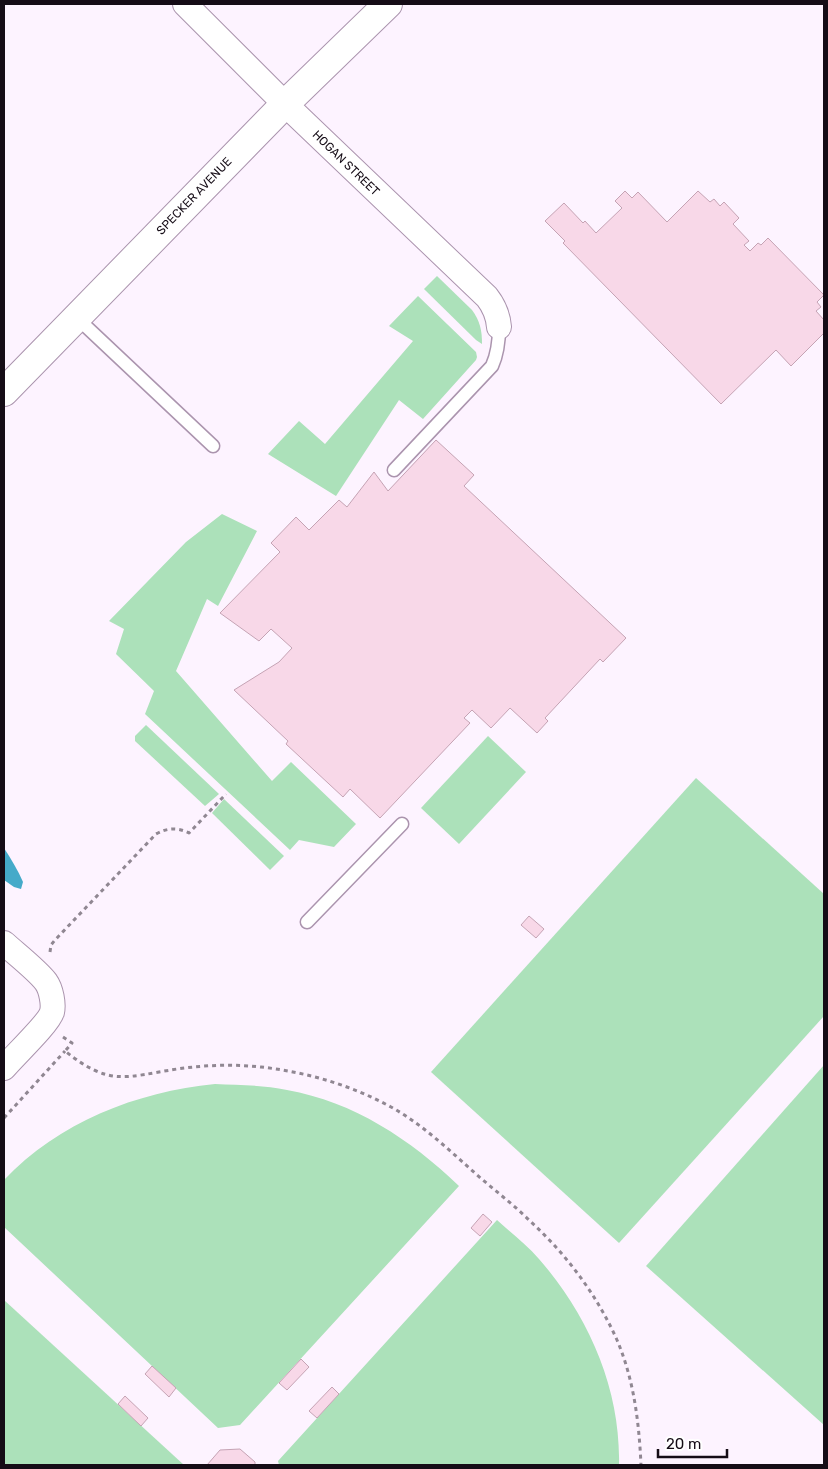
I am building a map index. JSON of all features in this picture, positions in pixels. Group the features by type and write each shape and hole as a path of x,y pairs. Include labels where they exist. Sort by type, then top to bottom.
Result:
{"street":[{"name":"HOGAN STREET","path":"185,4 284,104 487,297 494,306 498,316 499,327"},
{"name":"SPECKER AVENUE","path":"4,392 284,104 388,4"},
{"path":"4,942 46,982 50,991 52,1012 4,1068"}],"lane":[{"path":"76,317 213,446"},
{"path":"394,470 492,366 499,343 499,327"},
{"path":"307,922 402,824"}],"path":[{"path":"52,961 51,945 156,834 172,828 181,829 189,833 226,794"},
{"path":"4,1118 72,1043 60,1034"},
{"path":"65,1051 89,1069 100,1073 130,1078 176,1069 238,1065 314,1076 338,1084 391,1107 415,1123 441,1143 530,1221 571,1265 601,1309 626,1362 633,1387 641,1465"}],"green space":[{"path":"437,276 475,314 482,334 482,344 424,289"},
{"path":"418,296 476,352 477,357 423,419 399,400 336,496 268,454 299,421 325,444 413,341 389,326"},
{"path":"222,514 257,531 218,606 207,599 176,671 272,781 291,762 356,824 334,847 299,840 290,850 145,714 154,691 116,654 124,629 109,621 186,542"},
{"path":"146,725 219,794 205,806 135,741 135,736"},
{"path":"488,736 526,772 459,844 421,808"},
{"path":"696,778 824,894 824,1016 619,1243 431,1072"},
{"path":"224,799 284,856 270,870 212,813"},
{"path":"824,1065 824,1425 646,1266"},
{"path":"215,1084 278,1088 335,1103 358,1113 401,1138 459,1186 240,1425 218,1428 4,1227 4,1180 49,1142 74,1126 100,1113 128,1103 156,1094"},
{"path":"497,1220 539,1259 557,1281 587,1329 608,1382 618,1437 619,1465 279,1465 278,1461"},
{"path":"4,1300 184,1465 4,1465"}],"water":[{"path":"4,848 23,882 21,889 14,887 4,880"}],"building":[{"path":"625,191 632,198 638,192 667,222 698,191 710,202 714,199 720,206 724,202 739,218 733,224 749,241 744,245 750,251 758,243 761,245 768,238 824,295 817,302 821,307 816,311 824,320 824,333 791,366 776,350 721,404 563,243 565,241 545,221 564,203 583,223 585,221 596,233 622,208 615,201"},
{"path":"436,440 474,475 464,486 626,638 603,662 600,659 545,718 548,721 537,733 510,708 491,728 472,710 464,718 470,723 380,818 350,789 343,797 286,744 288,741 234,690 279,662 292,648 271,629 259,641 220,613 280,552 271,543 296,517 309,530 339,500 347,507 374,472 388,491"},
{"path":"529,916 544,929 536,938 521,925"},
{"path":"483,1214 492,1222 480,1236 471,1228"},
{"path":"301,1359 309,1367 287,1390 279,1383"},
{"path":"152,1366 176,1388 169,1397 145,1374"},
{"path":"332,1387 339,1394 317,1418 309,1411"},
{"path":"125,1396 148,1418 141,1426 118,1404"},
{"path":"240,1449 255,1462 255,1465 207,1465 220,1450"}]}
